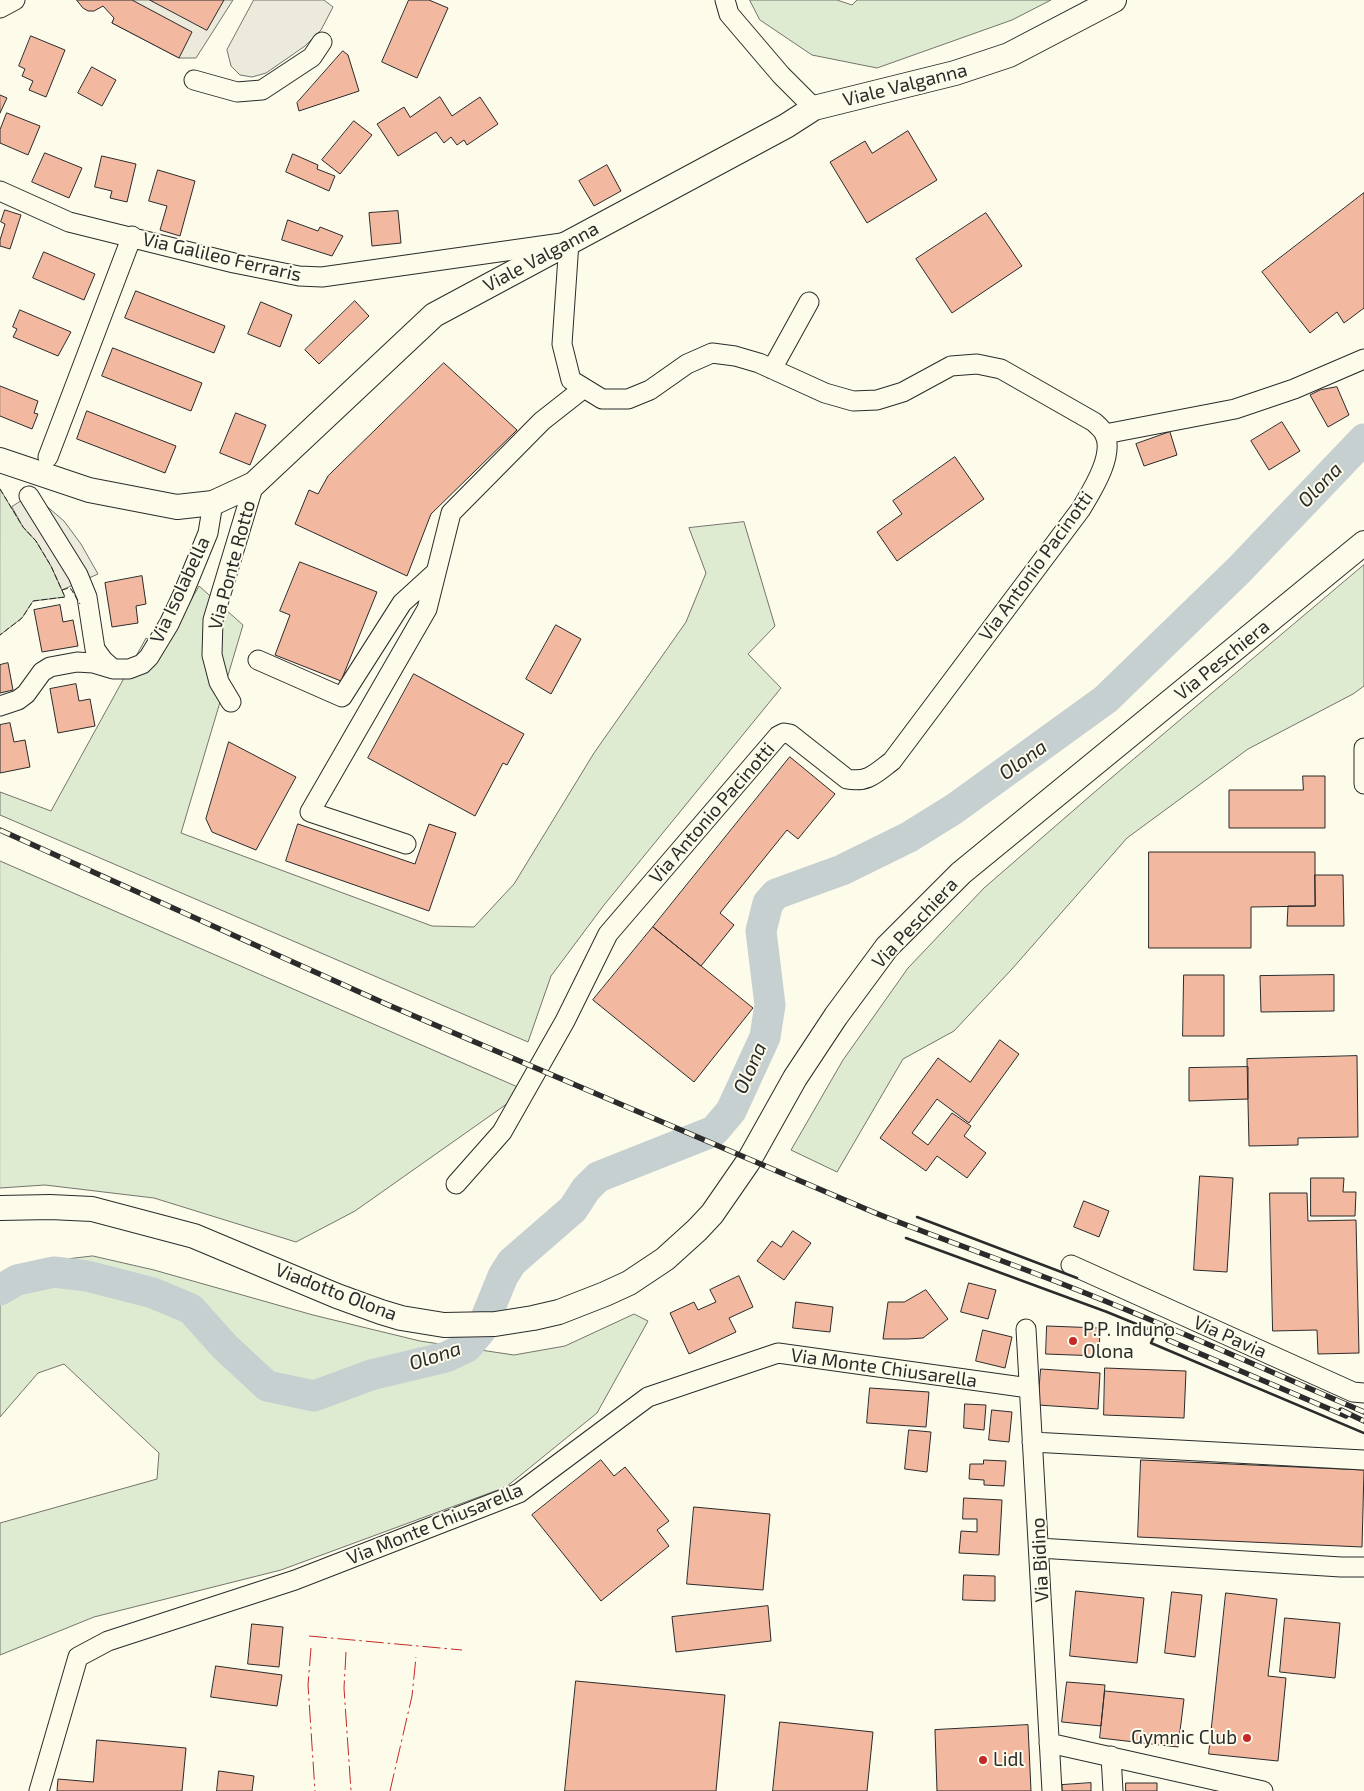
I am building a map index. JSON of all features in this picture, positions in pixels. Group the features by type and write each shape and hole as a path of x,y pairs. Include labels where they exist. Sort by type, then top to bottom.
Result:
{"main road":[{"name":"Viale Valganna","path":"0,460 89,490 177,507 213,503 254,484 434,315 786,126 814,108 981,65 1025,47 1114,0"},
{"name":"Via Peschiera","path":"512,1322 559,1312 606,1294 647,1272 680,1247 712,1214 727,1195 748,1162 795,1078 836,1016 888,947 961,873 1364,543"},
{"name":"Viadotto Olona","path":"0,1208 50,1207 92,1209 194,1236 345,1299 401,1318 444,1325 467,1326 512,1322"}],"street":[{"path":"0,8 15,0"},
{"path":"725,0 729,14 781,75 814,108"},
{"path":"194,80 237,92 262,90 312,57 322,42"},
{"name":"Via Galileo Ferraris","path":"0,191 69,222 132,236 234,263 299,276 322,277 569,242"},
{"path":"48,457 132,236"},
{"path":"569,242 562,344 571,380 602,399 628,399 650,390 687,364 712,353 735,356 759,363 825,393 853,401 877,400 903,392 952,366 977,364 1001,369 1094,422 1105,434 1235,409 1294,389 1364,359"},
{"path":"772,369 809,302"},
{"path":"406,844 310,812 344,750 427,609 451,513 542,421 584,388"},
{"name":"Via Antonio Pacinotti","path":"456,1184 502,1132 565,1021 608,934 778,736 784,733 790,734 847,779 858,781 872,777 892,761 1081,509 1102,471 1107,449 1105,434"},
{"name":"Via Ponte Rotto","path":"231,702 219,682 212,655 213,620 254,484"},
{"path":"29,496 78,575 87,597 96,649 103,660 113,669"},
{"name":"Via Isolabella","path":"0,706 18,700 26,694 42,672 50,667 77,662 93,662 113,669 129,669 142,664 169,624 208,533 213,503"},
{"path":"258,660 342,697 402,603 436,572"},
{"path":"1364,748 1364,784"},
{"name":"Via Pavia","path":"1070,1265 1353,1392 1364,1393"},
{"name":"Via Bidino","path":"1026,1329 1052,1791"},
{"name":"Via Monte Chiusarella","path":"39,1791 78,1657 108,1642 295,1580 519,1493 648,1397 778,1353 1028,1388"},
{"path":"1032,1442 1364,1460"},
{"path":"1039,1548 1364,1567"},
{"path":"1049,1743 1263,1791"},
{"path":"1111,1756 1113,1791"}],"green space":[{"path":"750,0 837,0 852,5 857,0 1051,0 1012,20 877,68 812,55 760,20"},
{"path":"0,489 23,527 36,541 51,566 65,597 33,601 22,618 0,635"},
{"path":"744,522 775,626 748,654 781,688 604,905 551,976 528,1042 0,815 0,792 51,811 146,638 164,647 199,586 243,625 181,833 432,926 474,927 514,884 594,753 686,622 706,573 689,528"},
{"path":"1364,565 1364,686 1353,694 1248,749 1127,838 1012,969 954,1031 903,1059 837,1172 791,1150 843,1060 908,968 984,888"},
{"path":"0,861 520,1088 511,1101 355,1211 296,1242 154,1198 45,1185 0,1188"},
{"path":"93,1256 154,1270 313,1315 420,1341 514,1355 565,1346 634,1314 648,1321 597,1413 506,1487 281,1570 94,1617 0,1655 0,1523 157,1479 159,1453 64,1364 38,1373 0,1417 0,1277 26,1264"}],"shaded area":[{"path":"126,0 233,0 196,58 179,58 112,23"},
{"path":"254,0 324,0 333,7 321,30 305,46 266,73 252,77 240,75 231,66 227,50"},
{"path":"29,496 43,503 64,521 81,544 98,574 62,590 51,566 36,541 23,527 12,507"}],"building":[{"path":"77,0 132,0 192,32 179,58 112,23 114,18 103,6 94,11 88,11"},
{"path":"150,0 224,0 207,30"},
{"path":"409,0 429,0 448,8 417,78 382,62"},
{"path":"31,36 65,50 46,97 29,90 33,81 22,76 25,69 19,66"},
{"path":"343,51 348,55 359,91 299,111 297,103"},
{"path":"92,67 116,80 102,106 78,93"},
{"path":"0,95 7,98 0,113"},
{"path":"440,97 452,116 480,97 498,124 467,145 464,140 457,145 451,137 444,143 436,132 398,156 377,124 404,107 410,117"},
{"path":"7,113 40,126 28,155 0,143 0,130"},
{"path":"354,121 372,135 340,174 322,160"},
{"path":"908,131 937,180 867,223 830,162 865,141 872,153"},
{"path":"45,153 82,168 69,198 32,182"},
{"path":"293,154 318,165 317,169 335,176 329,191 286,172"},
{"path":"102,156 136,164 127,202 110,198 112,191 95,187"},
{"path":"607,165 621,191 594,206 579,181"},
{"path":"158,170 195,181 180,236 160,230 167,206 149,201"},
{"path":"1364,193 1364,308 1344,323 1337,312 1310,333 1262,272"},
{"path":"5,210 21,215 10,249 0,246 5,224 1,222"},
{"path":"398,211 401,243 372,246 369,213"},
{"path":"986,213 1022,266 952,313 916,259"},
{"path":"288,220 318,231 320,227 343,236 332,256 282,240"},
{"path":"44,252 95,274 84,300 33,278"},
{"path":"136,291 225,326 214,353 125,318"},
{"path":"355,301 369,316 319,364 305,350"},
{"path":"261,302 292,315 280,347 248,334"},
{"path":"20,310 71,332 58,356 13,337 17,329 13,327"},
{"path":"113,348 202,383 191,411 102,376"},
{"path":"444,363 517,430 431,514 407,576 295,524 309,490 318,494 328,476"},
{"path":"0,386 38,401 34,413 38,414 32,429 0,416"},
{"path":"1337,387 1349,415 1328,427 1310,395 1320,390"},
{"path":"87,411 176,446 165,473 77,439"},
{"path":"236,413 266,425 250,465 220,453"},
{"path":"1282,422 1300,451 1269,470 1251,441"},
{"path":"1170,432 1177,455 1144,466 1136,444"},
{"path":"955,457 984,499 897,561 877,532 902,514 893,501"},
{"path":"300,562 377,592 341,681 275,655 290,615 280,611"},
{"path":"142,576 146,604 136,606 138,623 112,627 105,583"},
{"path":"60,605 63,622 73,620 78,646 42,652 34,610"},
{"path":"556,625 581,639 551,694 526,679"},
{"path":"8,663 13,690 0,693 0,665"},
{"path":"414,674 524,734 507,765 503,763 475,816 368,758"},
{"path":"76,684 79,701 90,699 95,726 58,733 50,689"},
{"path":"10,723 14,742 25,740 30,767 0,773 0,725"},
{"path":"229,742 296,777 256,850 212,832 206,819"},
{"path":"790,757 835,794 798,839 787,830 720,913 734,925 701,966 653,927"},
{"path":"1303,776 1325,776 1325,828 1229,828 1229,790 1303,790"},
{"path":"298,824 415,864 429,824 456,833 429,911 286,861"},
{"path":"1149,852 1315,852 1315,906 1251,907 1251,948 1149,948"},
{"path":"1315,875 1343,875 1344,926 1287,926 1288,906 1315,906"},
{"path":"653,927 753,1008 694,1082 593,1000"},
{"path":"1184,975 1224,975 1224,1036 1183,1036"},
{"path":"1334,975 1334,1011 1261,1012 1260,976"},
{"path":"1000,1040 1019,1054 969,1123 937,1099 912,1133 928,1145 952,1113 971,1126 964,1136 986,1153 967,1178 937,1156 926,1171 880,1138 938,1058 970,1082"},
{"path":"1357,1056 1358,1137 1298,1138 1298,1145 1249,1146 1247,1059"},
{"path":"1248,1067 1248,1099 1189,1101 1189,1068"},
{"path":"1200,1176 1233,1178 1227,1272 1194,1270"},
{"path":"1311,1178 1344,1178 1343,1192 1356,1192 1355,1216 1311,1216"},
{"path":"1270,1193 1307,1193 1308,1221 1356,1220 1359,1353 1318,1354 1317,1330 1273,1331"},
{"path":"1084,1201 1109,1211 1099,1237 1074,1227"},
{"path":"793,1231 811,1243 784,1280 757,1261 772,1241 781,1247"},
{"path":"739,1276 753,1307 729,1318 736,1332 689,1354 670,1313 694,1302 698,1310 716,1302 710,1290"},
{"path":"969,1283 996,1290 988,1319 961,1312"},
{"path":"926,1290 948,1319 923,1338 883,1339 888,1302 904,1302"},
{"path":"796,1302 833,1307 830,1332 793,1328"},
{"name":"P.P. Induno Olona","path":"1047,1326 1100,1328 1099,1356 1046,1354"},
{"path":"983,1330 1012,1337 1005,1368 976,1361"},
{"path":"1105,1368 1186,1371 1184,1418 1104,1415"},
{"path":"1041,1369 1100,1373 1098,1409 1038,1405"},
{"path":"870,1388 929,1392 926,1427 867,1423"},
{"path":"965,1404 986,1405 984,1430 964,1428"},
{"path":"992,1410 1012,1412 1009,1442 989,1440"},
{"path":"909,1430 931,1432 927,1472 905,1469"},
{"path":"601,1460 614,1476 625,1467 669,1521 657,1530 669,1546 601,1601 532,1515"},
{"path":"984,1460 1006,1461 1004,1486 984,1485 984,1480 969,1479 970,1464 983,1464"},
{"path":"1141,1460 1364,1470 1362,1547 1138,1537"},
{"path":"964,1498 1002,1500 999,1555 959,1553 961,1531 977,1532 977,1519 963,1519"},
{"path":"694,1507 770,1514 763,1590 687,1584"},
{"path":"964,1575 995,1576 995,1601 963,1600"},
{"path":"1076,1591 1144,1598 1137,1663 1070,1656"},
{"path":"1172,1592 1202,1595 1195,1657 1165,1653"},
{"path":"1226,1593 1277,1599 1268,1676 1286,1678 1278,1761 1209,1754"},
{"path":"768,1606 771,1641 676,1652 672,1617"},
{"path":"1285,1618 1340,1623 1335,1678 1280,1672"},
{"path":"252,1624 283,1627 279,1667 248,1664"},
{"path":"216,1666 282,1675 277,1706 211,1697"},
{"path":"576,1681 725,1695 716,1791 565,1791"},
{"path":"1067,1682 1105,1685 1101,1726 1062,1722"},
{"path":"1105,1691 1184,1699 1178,1747 1100,1738"},
{"path":"780,1722 873,1732 867,1791 773,1791"},
{"name":"Lidl","path":"1028,1725 1031,1791 937,1791 935,1730"},
{"path":"97,1740 186,1748 182,1791 57,1791 58,1779 93,1782"},
{"path":"219,1771 254,1776 252,1791 217,1791"},
{"path":"1091,1783 1091,1791 1062,1791 1062,1785"},
{"path":"1126,1783 1157,1783 1157,1791 1126,1791"}],"waterway":[{"name":"Olona","path":"0,1290 17,1280 54,1272 87,1276 153,1293 191,1309 224,1346 267,1386 314,1396 371,1375 446,1357 467,1347 481,1330 503,1276 512,1262 573,1209 586,1189 598,1177 714,1131 731,1111 765,1037 770,1005 761,931 768,903 776,894 842,870 909,837 954,809 1106,699 1239,570 1364,439"}],"railway":[{"path":"0,830 386,1004 873,1212 1050,1279 1184,1334 1364,1412"},
{"path":"1168,1340 1346,1416"},
{"path":"1341,1410 1364,1421"}],"fence":[{"path":"0,489 23,527 36,541 51,566 65,597 33,601 22,618 0,635"},
{"path":"62,590 71,589 80,604"}],"wall":[{"path":"917,1217 1077,1278"},
{"path":"906,1238 1156,1332 1151,1343 1364,1433"}],"power":[{"path":"309,1636 462,1650"},
{"path":"311,1648 308,1685 315,1791"},
{"path":"346,1652 344,1688 351,1791"},
{"path":"390,1791 412,1696 416,1657"}],"place":[{"name":"P.P. Induno Olona","path":"1073,1341"},
{"name":"Gymnic Club","path":"1247,1738"},
{"name":"Lidl","path":"983,1760"}]}
